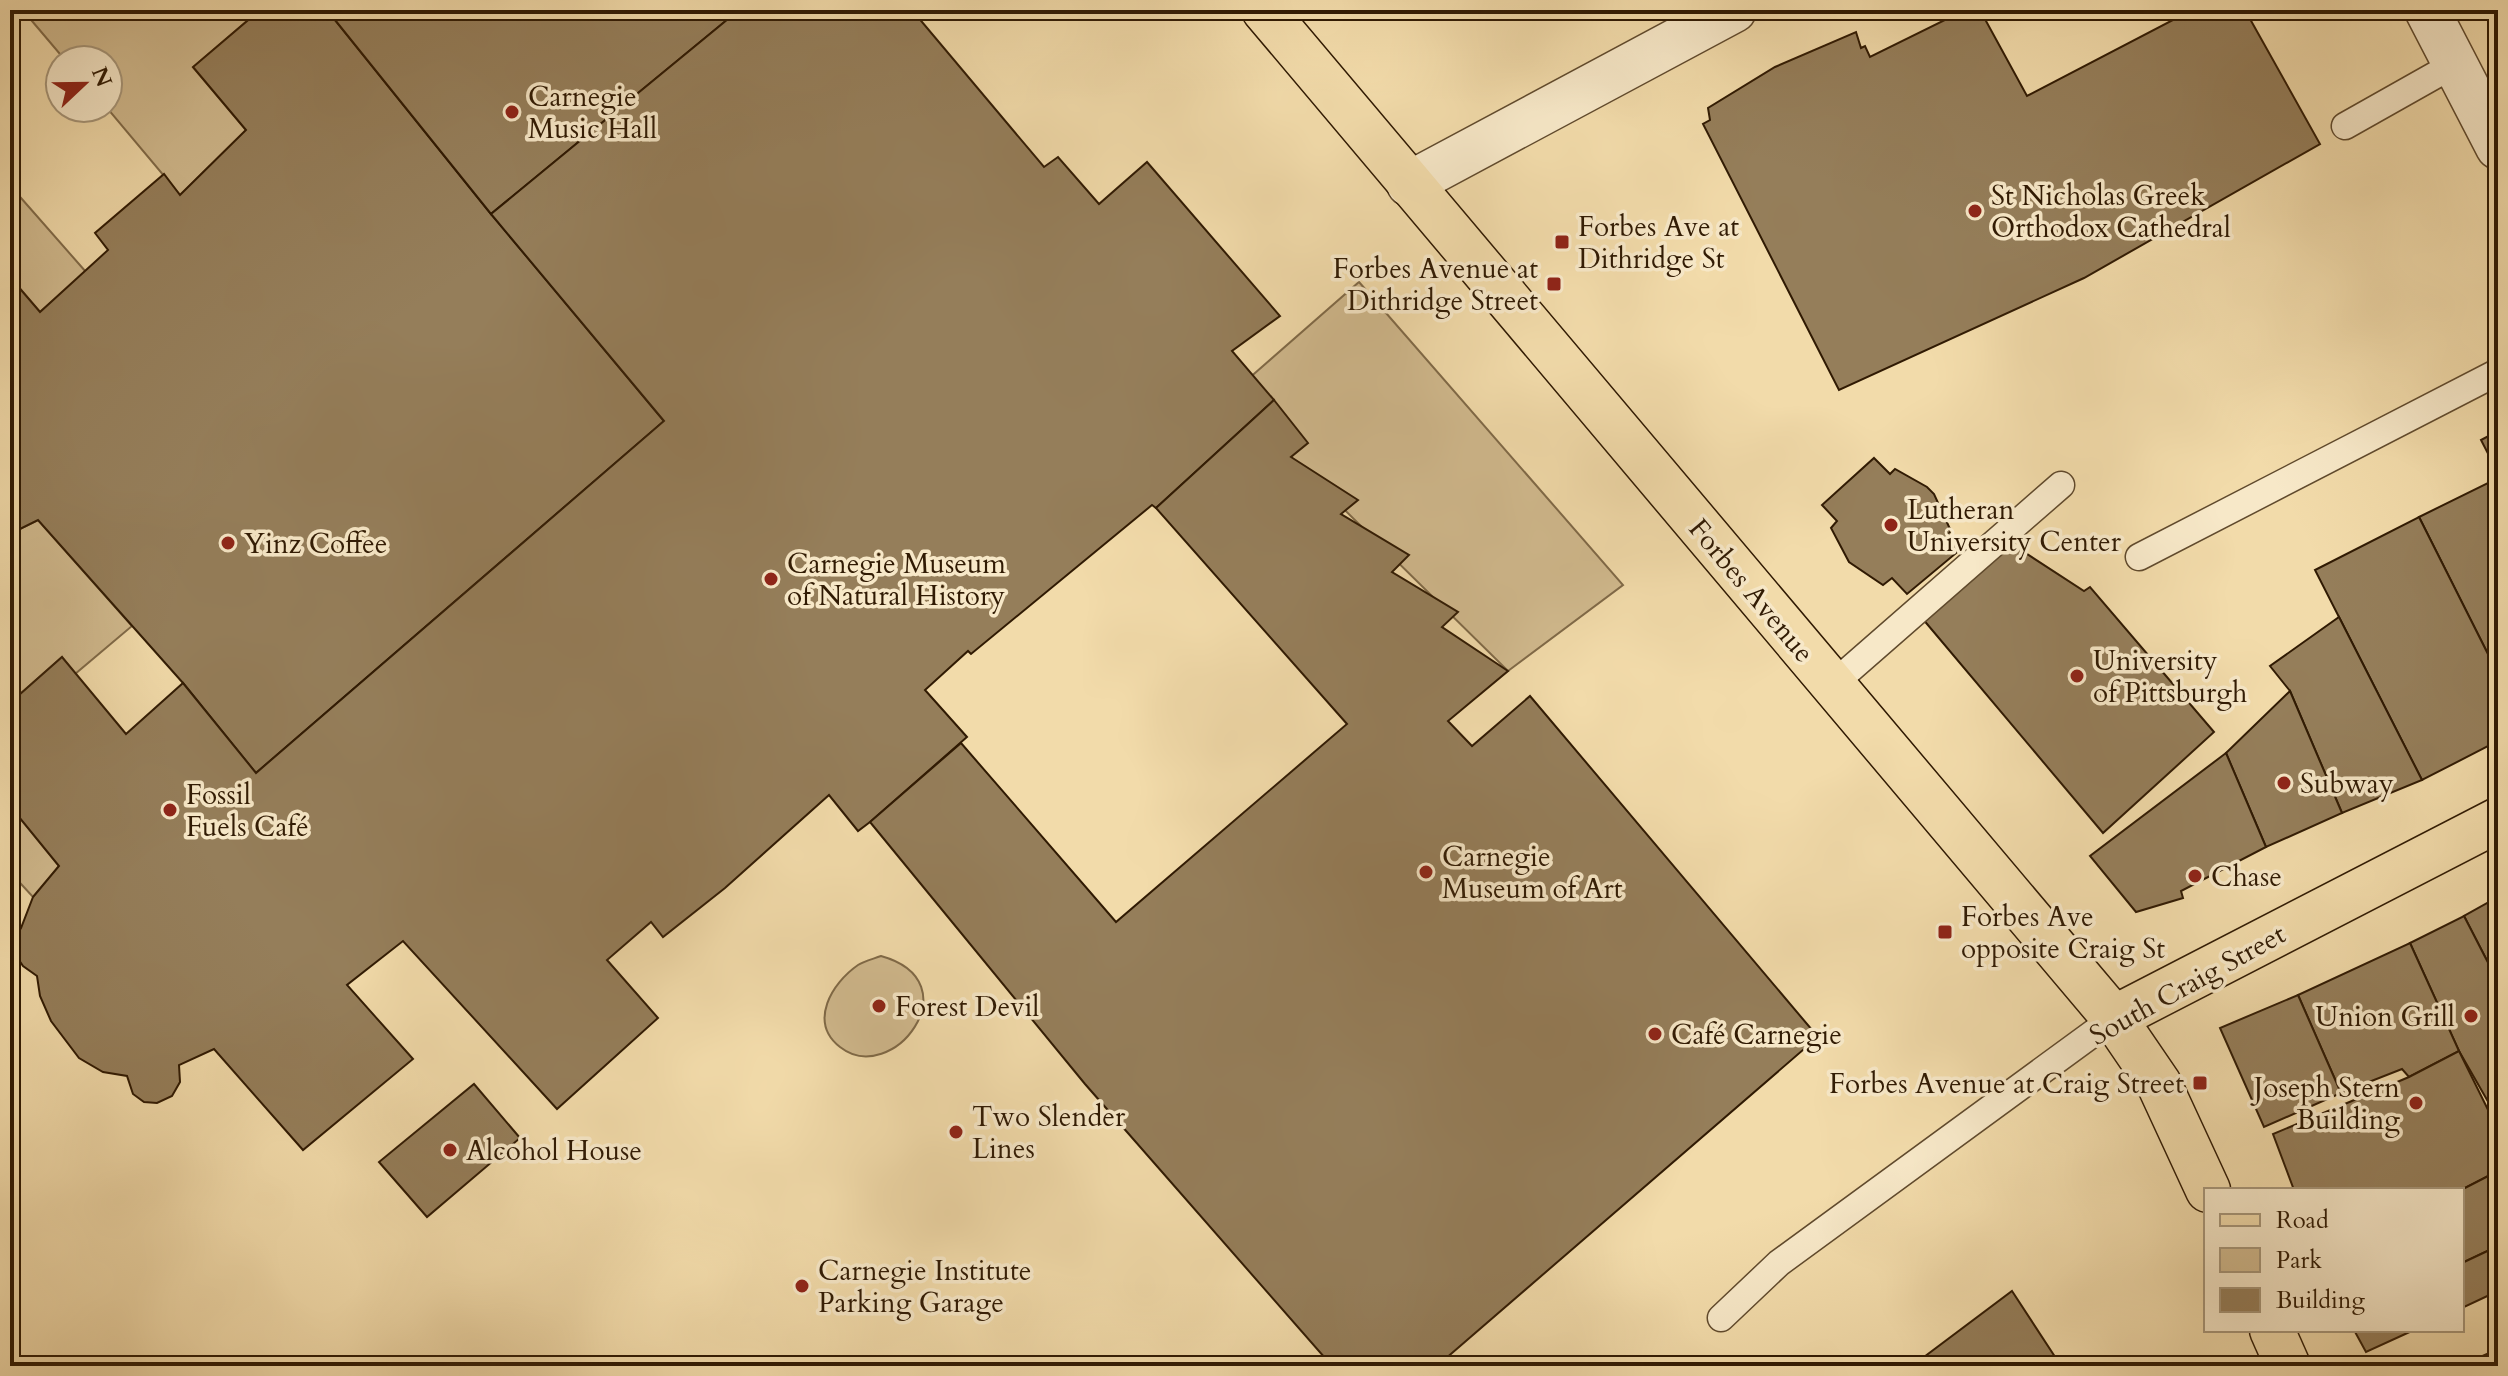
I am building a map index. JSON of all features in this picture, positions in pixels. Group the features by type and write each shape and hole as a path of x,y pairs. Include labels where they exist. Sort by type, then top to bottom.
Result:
{"main road":[{"name":"Forbes Avenue","path":"1264,10 2114,1018 2159,1084 2207,1188"},
{"name":"South Craig Street","path":"2114,1018 2498,820"},
{"path":"2273,1332 2288,1366"}],"street":[{"path":"1409,184 1734,10"},
{"path":"2427,10 2498,147"}],"lane":[{"path":"2345,126 2455,64"},
{"path":"2139,557 2498,372"},
{"path":"1832,685 2061,485"},
{"name":"South Craig Street","path":"1721,1318 1779,1263 2114,1018"}],"green space":[{"path":"45,10 260,10 193,67 246,130 180,195 120,124 124,124 124,44 51,44 32,21"},
{"path":"14,190 86,272 40,312 10,277 10,193"},
{"path":"1359,282 1623,585 1508,671 1231,394"},
{"path":"38,520 132,626 75,674 62,657 10,703 10,530 20,529"},
{"path":"10,806 59,866 33,897 10,872"},
{"path":"881,956 908,969 921,987 923,1007 915,1027 900,1043 881,1054 861,1056 840,1047 831,1037 826,1026 827,1003 848,973 860,964"}],"building":[{"path":"260,10 327,10 491,214 664,421 256,773 183,683 38,520 20,529 10,530 10,277 40,312 108,250 95,233 164,174 180,195 246,130 193,67"},
{"name":"Carnegie Music Hall","path":"327,10 739,10 491,214"},
{"name":"Carnegie Museum of Natural History","path":"739,10 912,10 1044,167 1058,157 1099,204 1147,162 1280,316 1232,351 1274,400 1156,508 1152,505 971,654 968,651 925,690 967,737 870,822 858,831 829,795 725,888 663,937 651,922 607,960 658,1018 557,1109 403,941 347,985 413,1059 303,1150 214,1049 179,1065 180,1082 172,1096 157,1103 144,1102 133,1094 127,1076 103,1072 79,1058 51,1021 40,996 37,976 23,966 15,954 13,941 33,897 59,866 10,806 10,703 62,657 126,734 183,683 256,773 664,421 491,214"},
{"name":"St Nicholas Greek Orthodox Cathedral","path":"1965,10 1980,10 2027,96 2192,10 2245,10 2320,144 2084,278 1839,390 1703,124 1710,120 1708,108 1775,67 1856,32 1861,48 1865,46 1870,57"},
{"name":"Carnegie Museum of Art","path":"1274,400 1308,443 1291,457 1358,500 1341,514 1409,555 1392,572 1458,612 1442,627 1508,671 1448,721 1472,746 1530,696 1818,1037 1437,1366 1332,1366 1085,1084 870,822 961,743 1116,922 1347,724 1156,508"},
{"path":"2496,432 2498,436 2498,473 2481,440"},
{"name":"Lutheran University Center","path":"1874,458 1890,474 1895,469 1934,494 1950,529 1946,532 1961,549 1907,594 1892,578 1883,585 1849,562 1831,528 1837,521 1822,505"},
{"path":"2498,478 2498,674 2419,517"},
{"path":"2419,517 2498,674 2498,741 2422,780 2315,570"},
{"name":"University of Pittsburgh","path":"2004,539 2084,591 2090,587 2214,732 2103,833 1922,618"},
{"path":"2339,617 2422,780 2342,813 2290,691 2270,666"},
{"name":"Subway","path":"2290,691 2342,813 2266,847 2226,753"},
{"path":"2226,753 2266,847 2181,891 2183,898 2136,912 2090,856"},
{"path":"2498,897 2498,982 2464,916"},
{"name":"Union Grill","path":"2464,916 2498,982 2498,1119 2459,1051 2410,943"},
{"path":"2410,943 2459,1051 2409,1077 2402,1069 2341,1093 2298,995"},
{"path":"2298,995 2341,1093 2264,1127 2220,1028"},
{"name":"Joseph Stern Building","path":"2459,1051 2498,1130 2498,1171 2464,1188 2293,1188 2273,1134 2409,1077"},
{"name":"Alcohol House","path":"474,1084 520,1138 427,1217 379,1162"},
{"path":"2498,1171 2498,1246 2464,1262 2464,1188"},
{"path":"2498,1246 2498,1291 2464,1307 2464,1262"},
{"path":"2012,1291 2061,1366 1912,1366"},
{"path":"2355,1332 2410,1332 2366,1352"},
{"path":"2498,1349 2498,1366 2460,1366"}],"place":[{"name":"Carnegie Music Hall","path":"512,112"},
{"name":"St Nicholas Greek Orthodox Cathedral","path":"1975,211"},
{"name":"Forbes Ave at Dithridge St","path":"1562,242"},
{"name":"Forbes Avenue at Dithridge Street","path":"1554,284"},
{"name":"Lutheran University Center","path":"1891,525"},
{"name":"Yinz Coffee","path":"228,543"},
{"name":"Carnegie Museum of Natural History","path":"771,579"},
{"name":"University of Pittsburgh","path":"2077,676"},
{"name":"Subway","path":"2284,783"},
{"name":"Fossil Fuels Café","path":"170,810"},
{"name":"Carnegie Museum of Art","path":"1426,872"},
{"name":"Chase","path":"2195,876"},
{"name":"Forbes Ave opposite Craig St","path":"1945,932"},
{"name":"Forest Devil","path":"879,1006"},
{"name":"Union Grill","path":"2471,1016"},
{"name":"Café Carnegie","path":"1655,1034"},
{"name":"Forbes Avenue at Craig Street","path":"2200,1083"},
{"name":"Joseph Stern Building","path":"2416,1103"},
{"name":"Two Slender Lines","path":"956,1132"},
{"name":"Alcohol House","path":"450,1150"},
{"name":"Carnegie Institute Parking Garage","path":"802,1286"}]}
